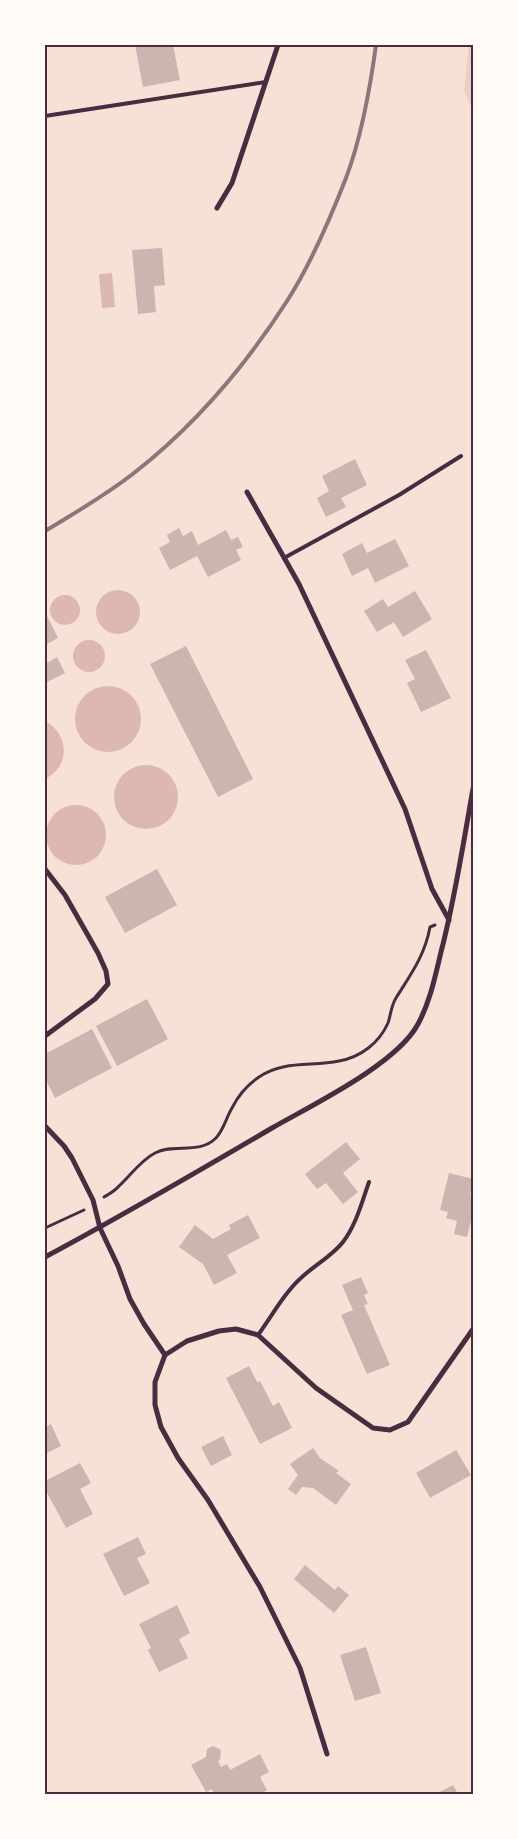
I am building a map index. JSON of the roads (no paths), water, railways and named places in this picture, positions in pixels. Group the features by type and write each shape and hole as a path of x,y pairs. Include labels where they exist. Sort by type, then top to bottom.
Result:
{"street":[{"path":"217,208 232,183 278,45"},
{"path":"247,492 299,584 405,809 432,890 449,920"},
{"path":"45,1257 100,1228 358,1078 398,1050 418,1025 432,991 449,920 473,789"},
{"path":"45,869 65,895 98,953 106,971 108,984 95,999 45,1036"},
{"path":"45,1126 64,1146 72,1158 94,1204 100,1228 118,1266 130,1299 165,1355"},
{"path":"327,1754 300,1668 260,1587 208,1500 178,1458 161,1427 155,1405 155,1382 165,1355 187,1341 219,1331 236,1329 258,1335 316,1388 373,1428 390,1430 408,1422 473,1329"}],"lane":[{"path":"45,116 266,82"},
{"path":"284,558 348,524 461,456"},
{"path":"258,1335 285,1296 301,1278 335,1251 343,1242 353,1225 369,1182"}],"railway":[{"path":"45,531 90,504 156,455 218,393 271,325 296,287 312,257 346,178 357,146 365,112 376,45"}]}
